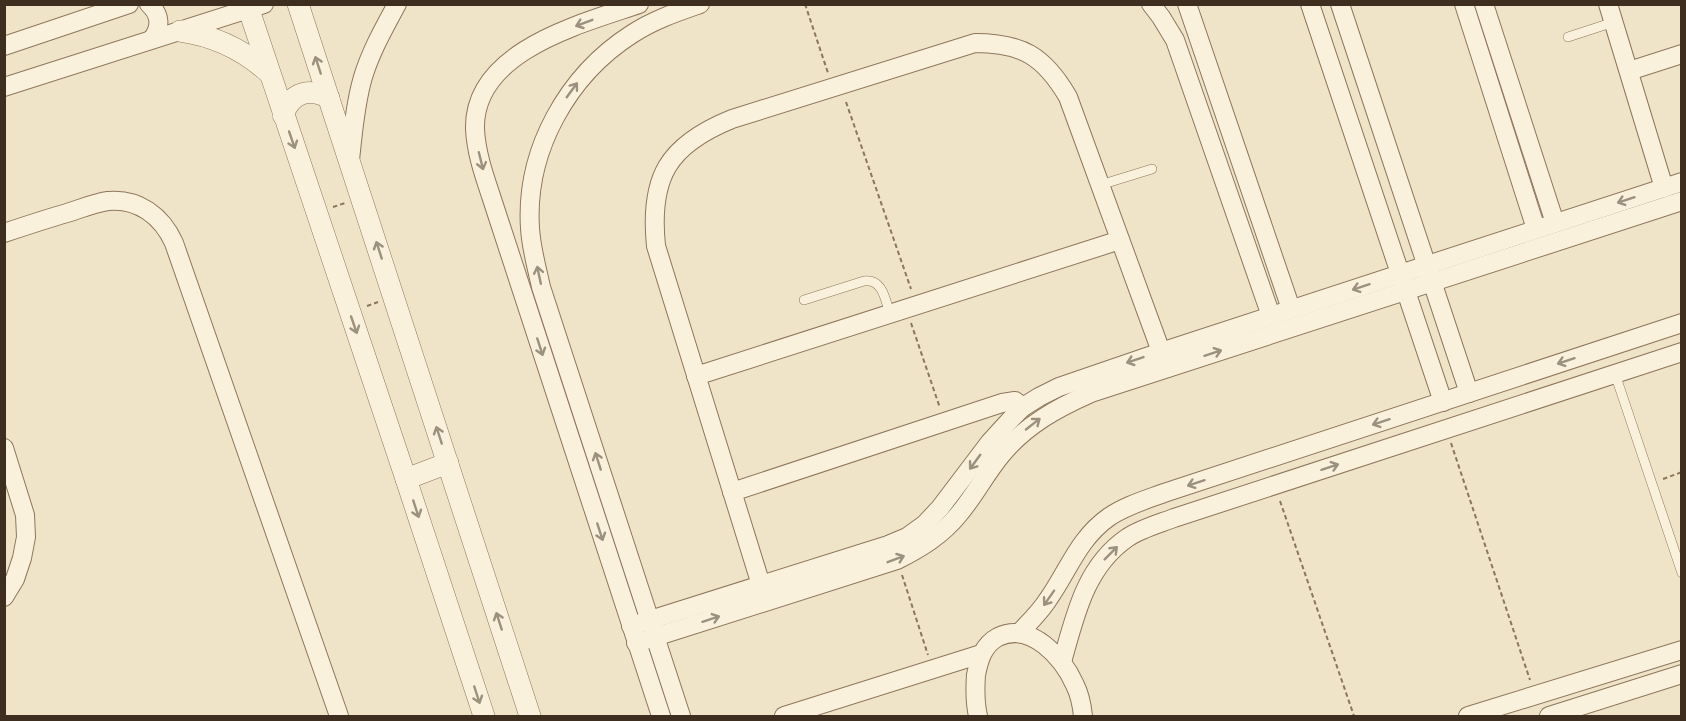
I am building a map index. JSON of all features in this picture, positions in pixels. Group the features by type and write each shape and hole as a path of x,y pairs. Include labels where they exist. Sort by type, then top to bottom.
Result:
{"street":[{"path":"4,46 129,4"},
{"path":"149,4 157,13 159,20 152,39"},
{"path":"298,4 530,717"},
{"path":"350,162 363,78 378,38 397,4"},
{"path":"681,717 541,287 530,228 531,195 537,163 547,132 563,102 582,76 606,52 633,33 659,19 700,4"},
{"path":"1151,4 1175,40 1271,316"},
{"path":"1187,4 1291,309"},
{"path":"1310,4 1443,402"},
{"path":"1340,4 1469,393"},
{"path":"1464,4 1536,229"},
{"path":"1484,4 1555,223"},
{"path":"4,87 253,6 269,73 484,717"},
{"path":"633,33 632,7 567,29 518,55 501,68 487,86 478,106 475,128 478,149 493,204 661,717"},
{"path":"1429,274 1536,229 1673,185 1629,71 1611,13"},
{"path":"180,31 208,36 235,47 259,63 269,73"},
{"path":"764,593 656,246 654,201 661,178 673,157 690,141 710,128 732,119 975,43 998,43 1020,49 1040,61 1056,77 1068,97 1164,360"},
{"path":"1182,61 1204,54"},
{"path":"1629,71 1682,54"},
{"path":"283,115 293,99 301,94 320,93 329,98"},
{"path":"4,232 107,201 129,202 139,206 148,210 164,225 174,243 339,717"},
{"path":"764,593 907,537 925,524 940,508 990,442 1023,407 1059,387 1164,360 1429,274 1682,201"},
{"path":"696,376 1120,240"},
{"path":"634,634 764,593 897,560 931,541 946,528 960,513 1002,453 1022,432 1066,404 1271,316 1291,309 1404,282"},
{"path":"1020,633 1048,600 1080,544 1109,517 1143,500 1682,323"},
{"path":"1606,348 1615,374"},
{"path":"1062,662 1082,594 1109,553 1128,537 1173,518 1682,352"},
{"path":"732,492 1008,401 1015,401 1023,407"},
{"path":"4,448 25,515 26,537 15,579 4,597"},
{"path":"1294,451 1303,476"},
{"path":"406,479 448,463"},
{"path":"978,717 975,683 981,654 987,646 1002,635 1020,633 1034,638 1062,662 1076,687 1083,717"},
{"path":"1468,717 1682,650"},
{"path":"784,717 981,654"},
{"path":"1549,717 1571,713 1682,674"},
{"path":"1562,687 1571,713"},
{"path":"1535,695 1542,717"}],"lane":[{"path":"1568,38 1611,13"},
{"path":"1100,186 1152,169"},
{"path":"804,300 868,280 880,286 904,309"},
{"path":"1615,374 1682,573"}],"path":[{"path":"805,4 836,86 904,309 945,422"},
{"path":"317,213 361,197"},
{"path":"350,312 394,296"},
{"path":"1446,429 1535,695"},
{"path":"1652,483 1682,472"},
{"path":"1275,485 1354,717"},
{"path":"897,560 933,669"}]}
